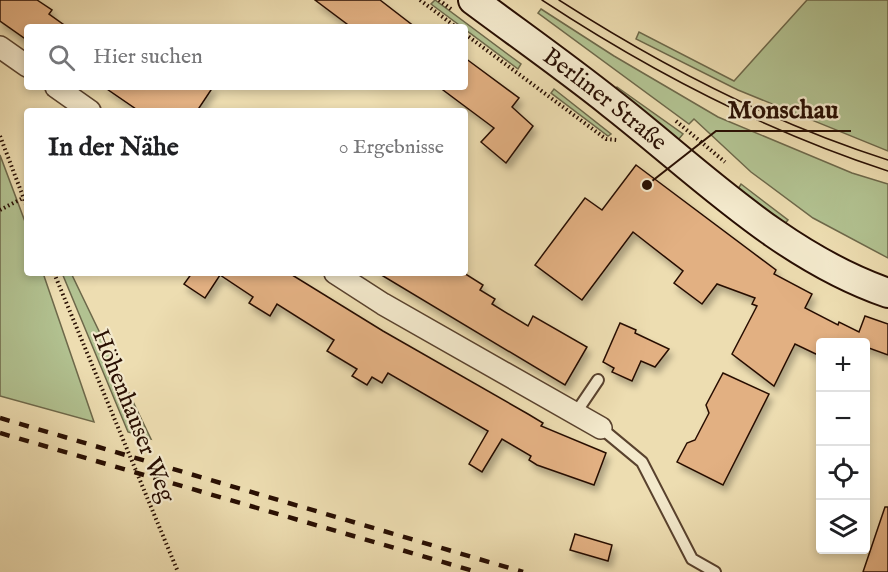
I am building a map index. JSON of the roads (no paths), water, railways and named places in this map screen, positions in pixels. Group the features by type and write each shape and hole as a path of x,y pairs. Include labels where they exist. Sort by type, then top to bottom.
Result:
{"main road":[{"name":"Berliner Straße","path":"473,0 612,104 745,212 799,251 831,269 888,293"}],"street":[{"path":"0,47 24,64"},
{"path":"60,90 86,108"},
{"path":"340,276 383,304 601,428"}],"lane":[{"path":"575,414 598,380"},
{"path":"601,428 642,462 692,559 715,572"}],"tram line":[{"path":"542,0 624,51 709,97 797,137 888,171"},
{"path":"559,0 637,48 718,91 802,129 888,160"}],"railway":[{"path":"0,418 523,572"},
{"path":"0,433 477,572"}],"place":[{"name":"Monschau","path":"647,185"}]}
